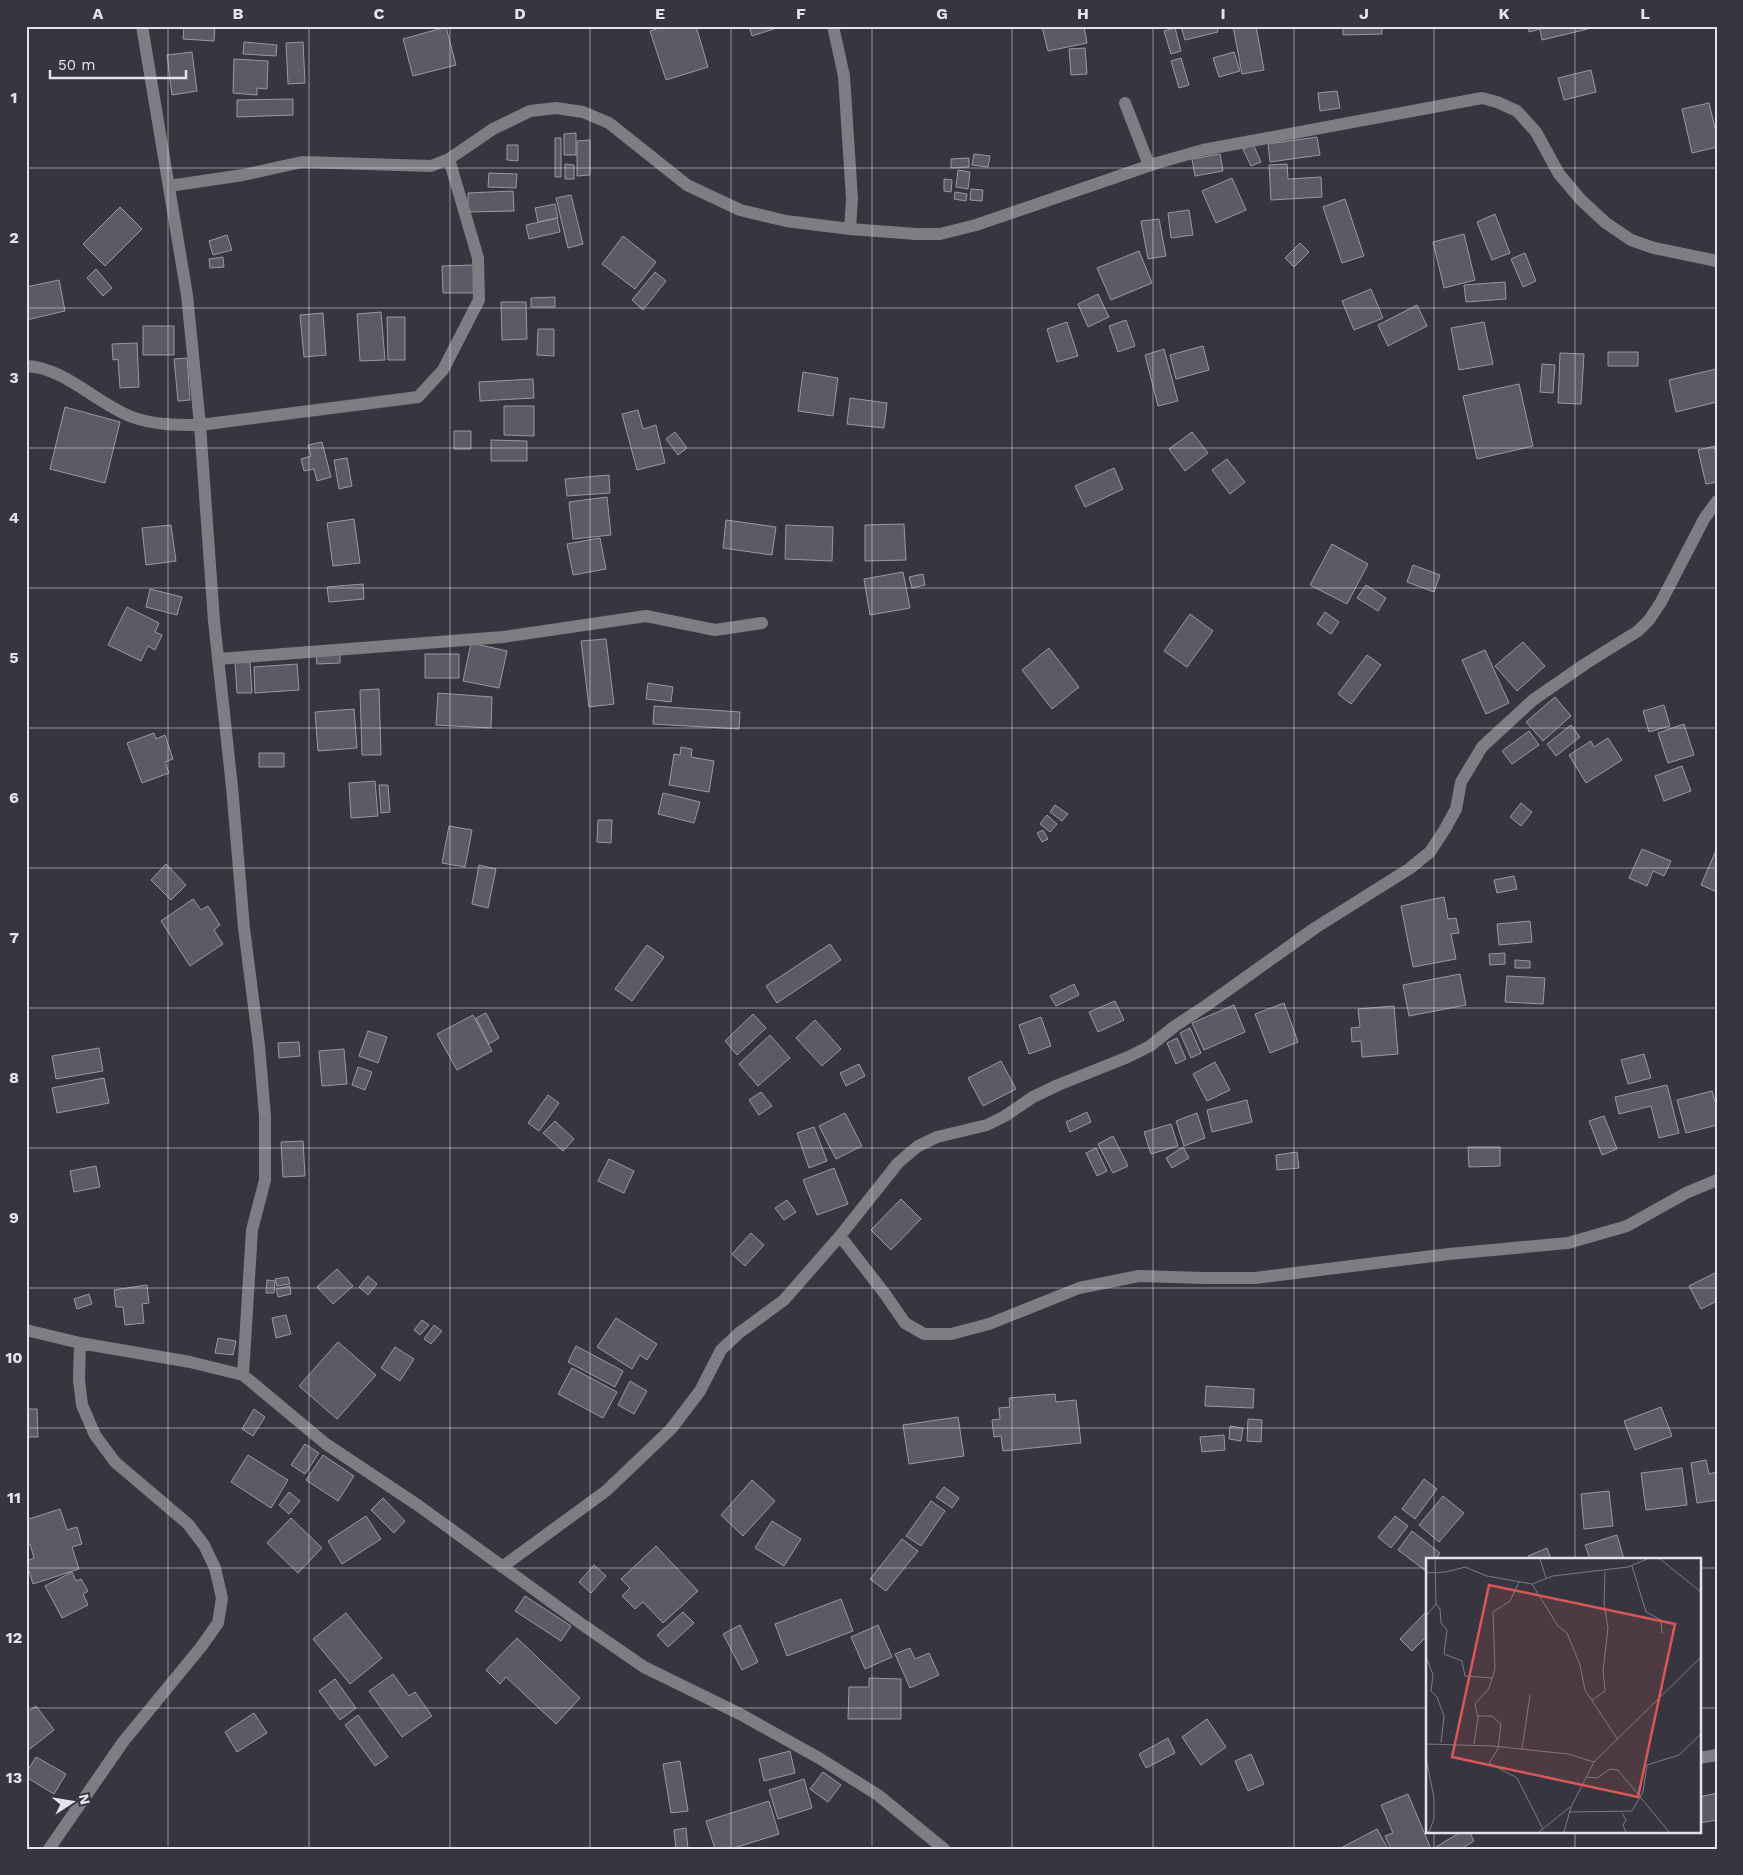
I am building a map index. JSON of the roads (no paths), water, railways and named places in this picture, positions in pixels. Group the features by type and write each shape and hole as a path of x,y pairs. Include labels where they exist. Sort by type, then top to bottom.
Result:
{"street":[{"path":"142,26 187,295 200,425 218,659 232,787 244,928 259,1046 265,1116 265,1180 252,1230 243,1375"},
{"path":"833,26 844,76 852,199 850,230"},
{"path":"169,186 243,175 302,162 431,166 449,159 493,129 530,111 556,108 584,112 610,123 687,185 740,210 786,221 850,230 940,234 976,225 1149,165 1203,150 1482,98 1517,111 1536,132 1559,174 1581,200 1606,223 1631,240 1654,248 1717,261"},
{"path":"1125,103 1149,165"},
{"path":"26,366 36,367 62,377 130,417 149,423 168,425 200,425 418,397 443,370 479,300 478,258 449,159"},
{"path":"502,1567 606,1491 671,1429 700,1391 721,1350 739,1333 784,1300 840,1236 898,1163 918,1146 937,1137 987,1125 1005,1116 1033,1097 1150,1046 1175,1026 1314,928 1409,869 1430,852 1456,808 1461,782 1482,747 1533,700 1585,664 1638,631 1649,620 1661,602 1704,519 1717,501"},
{"path":"218,659 503,636 646,616 715,630 762,623"},
{"path":"840,1236 906,1323 924,1334 951,1334 989,1324 1079,1288 1140,1276 1255,1278 1449,1254 1568,1242 1627,1226 1686,1193 1717,1180"},
{"path":"26,1330 80,1343 190,1362 243,1375 326,1444 419,1506 644,1667 740,1714 819,1758 878,1796 944,1849"},
{"path":"49,1849 123,1742 218,1623 222,1598 215,1568 204,1545 188,1524 115,1462 95,1435 82,1405 80,1343"},
{"path":"1700,1758 1717,1755"}]}
